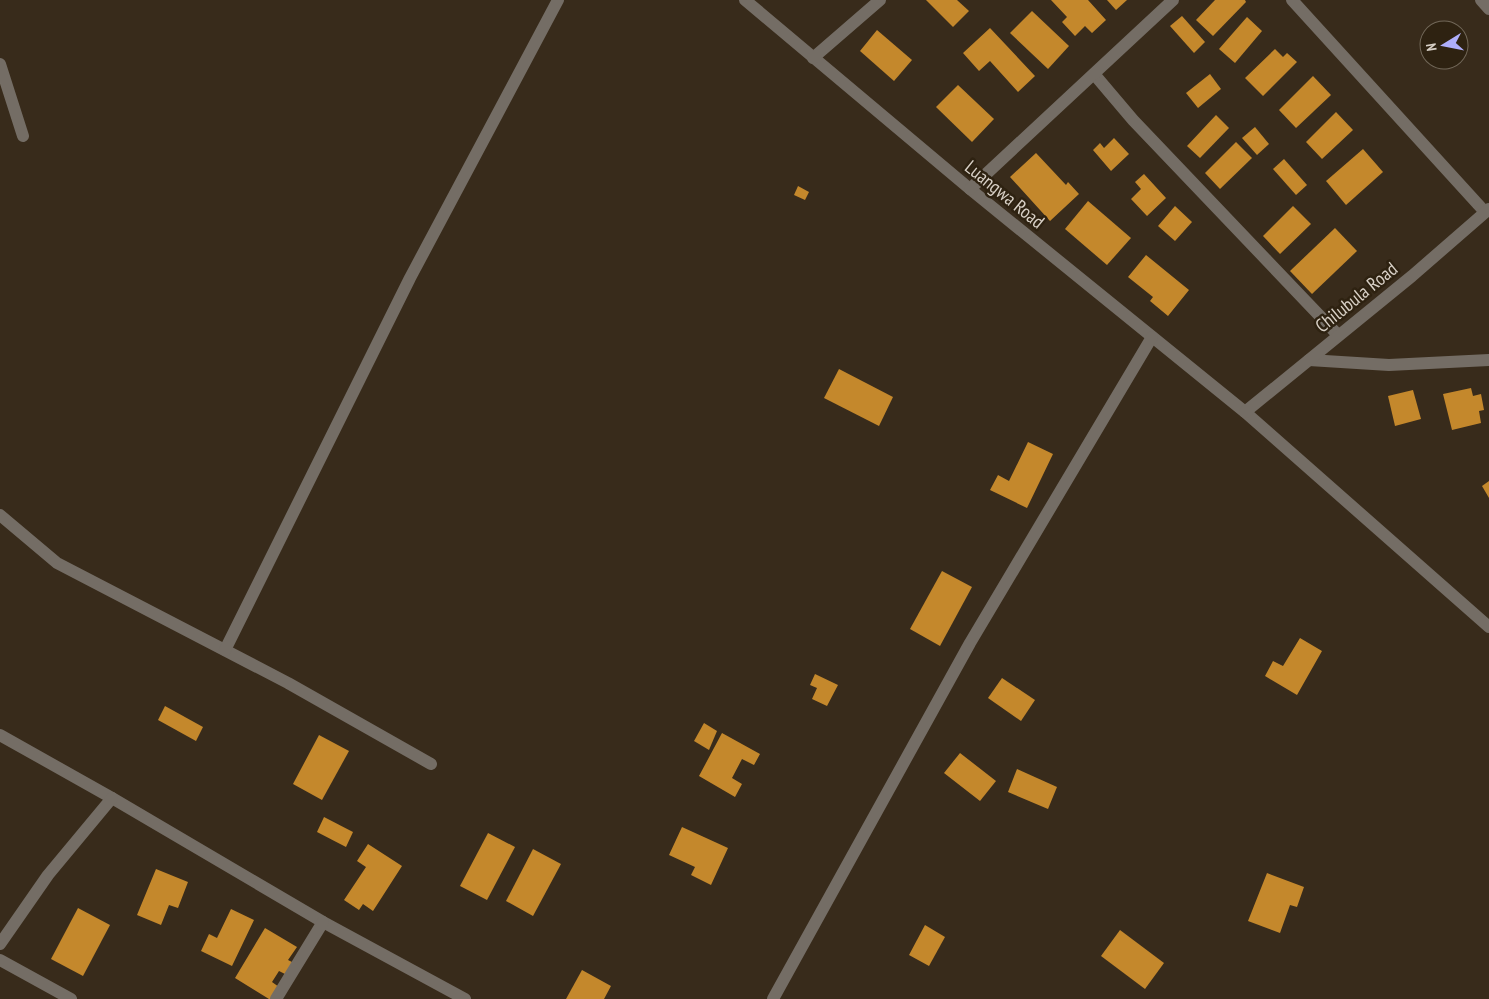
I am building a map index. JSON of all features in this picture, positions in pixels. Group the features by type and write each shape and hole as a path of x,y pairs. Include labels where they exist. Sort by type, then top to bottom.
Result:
{"street":[{"path":"225,650 410,278 558,0"},
{"name":"Luangwa Road","path":"746,0 970,189 1245,412 1489,627"},
{"path":"813,58 880,0"},
{"path":"970,189 1173,0"},
{"path":"1292,0 1487,211"},
{"path":"1481,0 1489,10"},
{"path":"0,64 23,136"},
{"path":"1094,74 1133,120 1338,335"},
{"name":"Chilubula Road","path":"1245,412 1412,276 1487,211"},
{"path":"773,999 970,643 1152,337"},
{"path":"1309,360 1389,365 1489,360"},
{"path":"0,515 58,563 288,683 431,764"},
{"path":"0,735 112,798 322,922 465,999"},
{"path":"0,944 48,875 112,798"},
{"path":"276,999 322,922"},
{"path":"0,960 72,999"}],"building":[{"path":"926,0 957,0 969,11 953,27"},
{"path":"1051,0 1088,0 1106,20 1092,33 1085,26 1075,36 1062,22 1067,17"},
{"path":"1107,0 1127,0 1116,10"},
{"path":"1215,0 1245,0 1246,2 1213,36 1196,20"},
{"path":"1032,11 1069,46 1048,69 1010,33"},
{"path":"1182,16 1205,42 1194,53 1170,26"},
{"path":"1247,17 1262,31 1235,63 1219,49"},
{"path":"990,28 1035,76 1018,92 990,61 979,71 963,53"},
{"path":"877,30 912,60 894,81 860,51"},
{"path":"1275,49 1283,57 1287,53 1297,62 1263,96 1245,78"},
{"path":"1210,74 1221,89 1198,108 1186,93"},
{"path":"1313,76 1331,95 1296,128 1279,110"},
{"path":"958,85 994,119 972,142 936,107"},
{"path":"1336,112 1353,130 1322,159 1306,142"},
{"path":"1216,115 1229,128 1200,158 1187,146"},
{"path":"1255,127 1269,144 1257,155 1242,138"},
{"path":"1114,138 1129,154 1111,171 1093,150 1100,143 1104,148"},
{"path":"1236,142 1252,158 1220,189 1205,173"},
{"path":"1363,149 1383,172 1346,205 1326,181"},
{"path":"1036,153 1066,185 1068,182 1079,194 1050,221 1010,177"},
{"path":"1284,159 1307,185 1296,195 1273,169"},
{"path":"1144,174 1166,198 1147,216 1131,199 1141,189 1135,182"},
{"path":"798,186 809,192 805,200 794,195"},
{"path":"1088,201 1131,238 1107,265 1065,229"},
{"path":"1175,206 1192,222 1175,241 1158,226"},
{"path":"1293,206 1311,224 1280,254 1263,236"},
{"path":"1335,228 1357,251 1312,294 1290,271"},
{"path":"1146,255 1189,290 1168,316 1150,301 1153,297 1128,277"},
{"path":"839,369 893,397 879,426 824,398"},
{"path":"1471,388 1473,396 1481,394 1484,410 1479,411 1481,423 1452,430 1443,394"},
{"path":"1413,390 1421,419 1395,426 1388,396"},
{"path":"1028,442 1053,454 1027,508 990,490 998,475 1009,481"},
{"path":"1489,481 1489,498 1482,486"},
{"path":"942,571 972,587 940,646 910,629"},
{"path":"1300,638 1322,651 1297,695 1265,676 1273,661 1283,666"},
{"path":"815,674 838,685 827,706 812,699 817,688 810,685"},
{"path":"1002,678 1035,700 1021,721 988,698"},
{"path":"165,706 203,727 196,741 158,720"},
{"path":"704,723 717,731 709,750 694,741"},
{"path":"722,733 760,754 754,765 742,759 732,778 742,784 735,797 699,776"},
{"path":"319,735 349,751 322,800 293,784"},
{"path":"960,753 996,781 980,801 944,773"},
{"path":"1017,769 1057,787 1048,809 1008,792"},
{"path":"324,817 353,832 346,847 317,832"},
{"path":"682,827 728,848 711,885 691,875 695,867 669,855"},
{"path":"488,833 515,847 487,900 460,886"},
{"path":"368,844 402,866 373,911 363,904 359,910 344,900 366,867 357,861"},
{"path":"533,849 561,864 533,916 506,901"},
{"path":"156,869 188,882 178,908 169,905 161,925 137,915"},
{"path":"1267,873 1304,887 1297,907 1290,905 1280,933 1248,921"},
{"path":"78,908 110,925 83,976 51,959"},
{"path":"231,909 254,920 232,966 201,951 209,934 217,938"},
{"path":"925,925 945,937 929,966 909,955"},
{"path":"265,928 297,947 288,960 294,963 287,975 279,971 272,982 279,987 272,999 235,978"},
{"path":"1120,930 1164,963 1145,989 1101,956"},
{"path":"582,970 611,986 604,999 566,999"}]}
